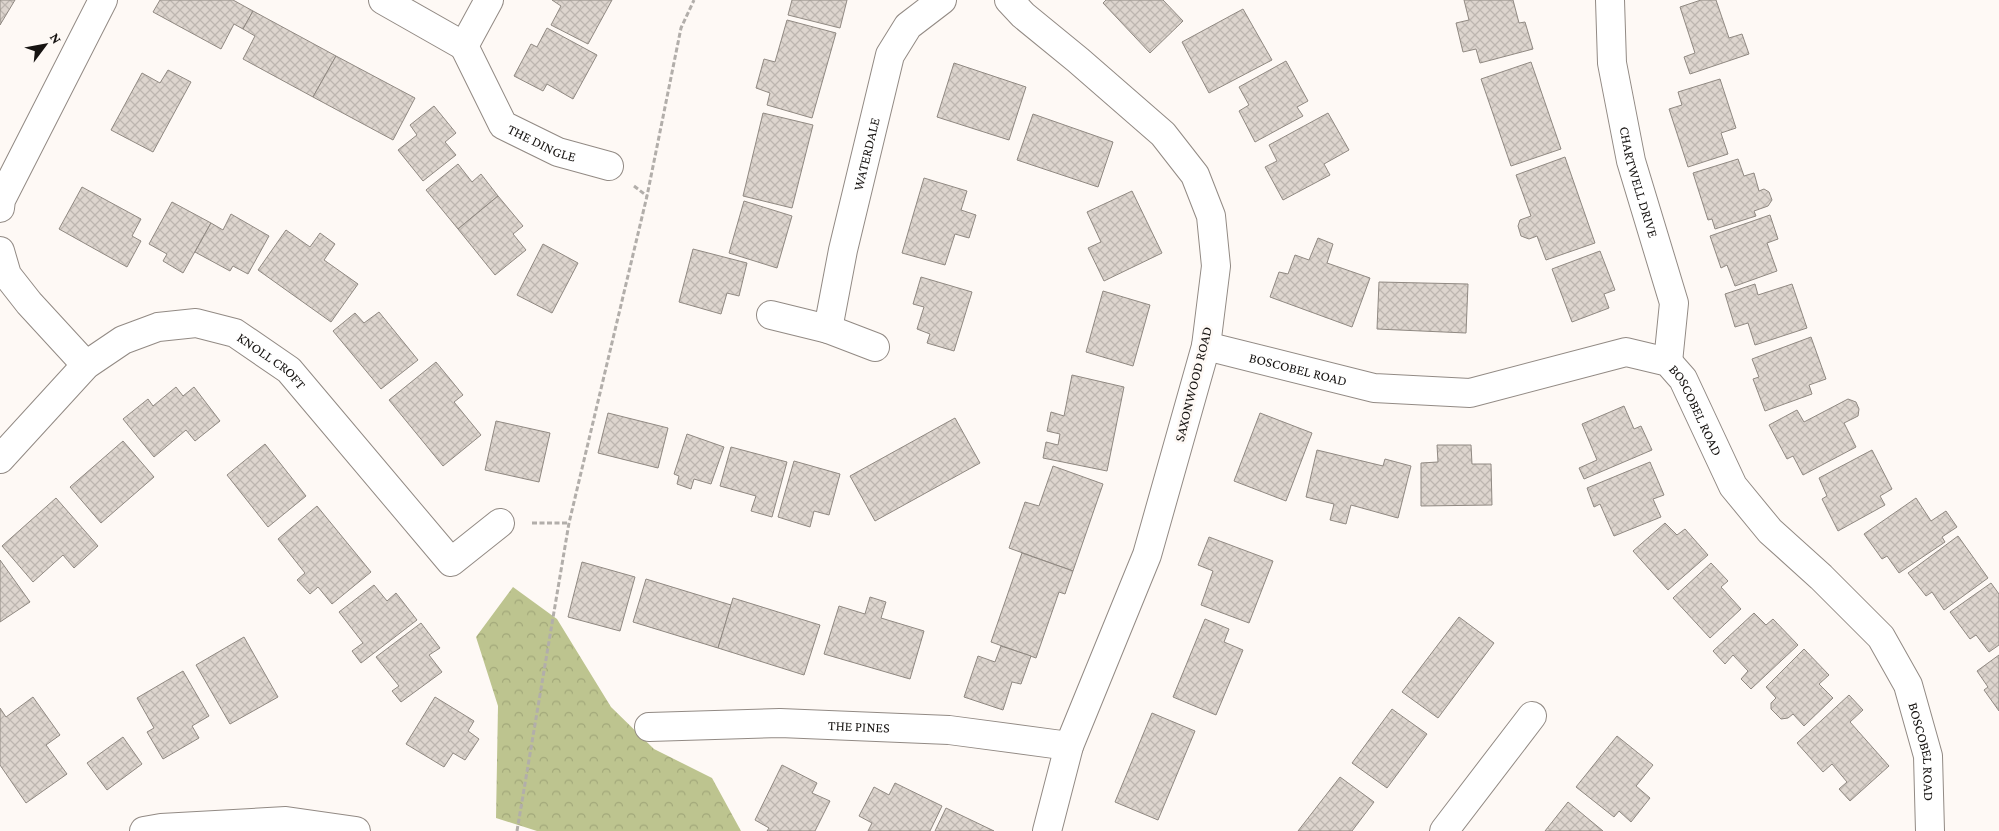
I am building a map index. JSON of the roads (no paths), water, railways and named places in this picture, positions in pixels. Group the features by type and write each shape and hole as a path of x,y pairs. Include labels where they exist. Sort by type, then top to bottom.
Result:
{"street":[{"path":"0,208 1,200 103,0"},
{"path":"383,0 464,46 489,0"},
{"name":"WATERDALE","path":"828,329 843,250 890,54 908,26 942,0"},
{"name":"SAXONWOOD ROAD","path":"1009,0 1023,16 1078,60 1163,134 1195,175 1211,216 1216,266 1206,346 1147,555 1068,746 1047,831"},
{"name":"CHARTWELL DRIVE","path":"1610,0 1612,62 1631,161 1674,303 1668,362"},
{"name":"THE DINGLE","path":"464,46 503,125 558,152 609,166"},
{"path":"0,251 7,275 86,364"},
{"path":"771,315 828,329 875,347"},
{"name":"KNOLL CROFT","path":"0,459 86,364 123,340 158,327 196,323 235,333 289,370 451,562 500,523"},
{"name":"BOSCOBEL ROAD","path":"1206,346 1374,388 1470,392 1626,352 1668,362 1683,379 1733,486 1770,532 1821,577 1881,637 1908,685 1928,756 1930,831"},
{"path":"1444,831 1532,716"},
{"name":"THE PINES","path":"649,727 780,723 949,730 1068,746"},
{"path":"144,831 161,828 286,821 356,831"}]}
